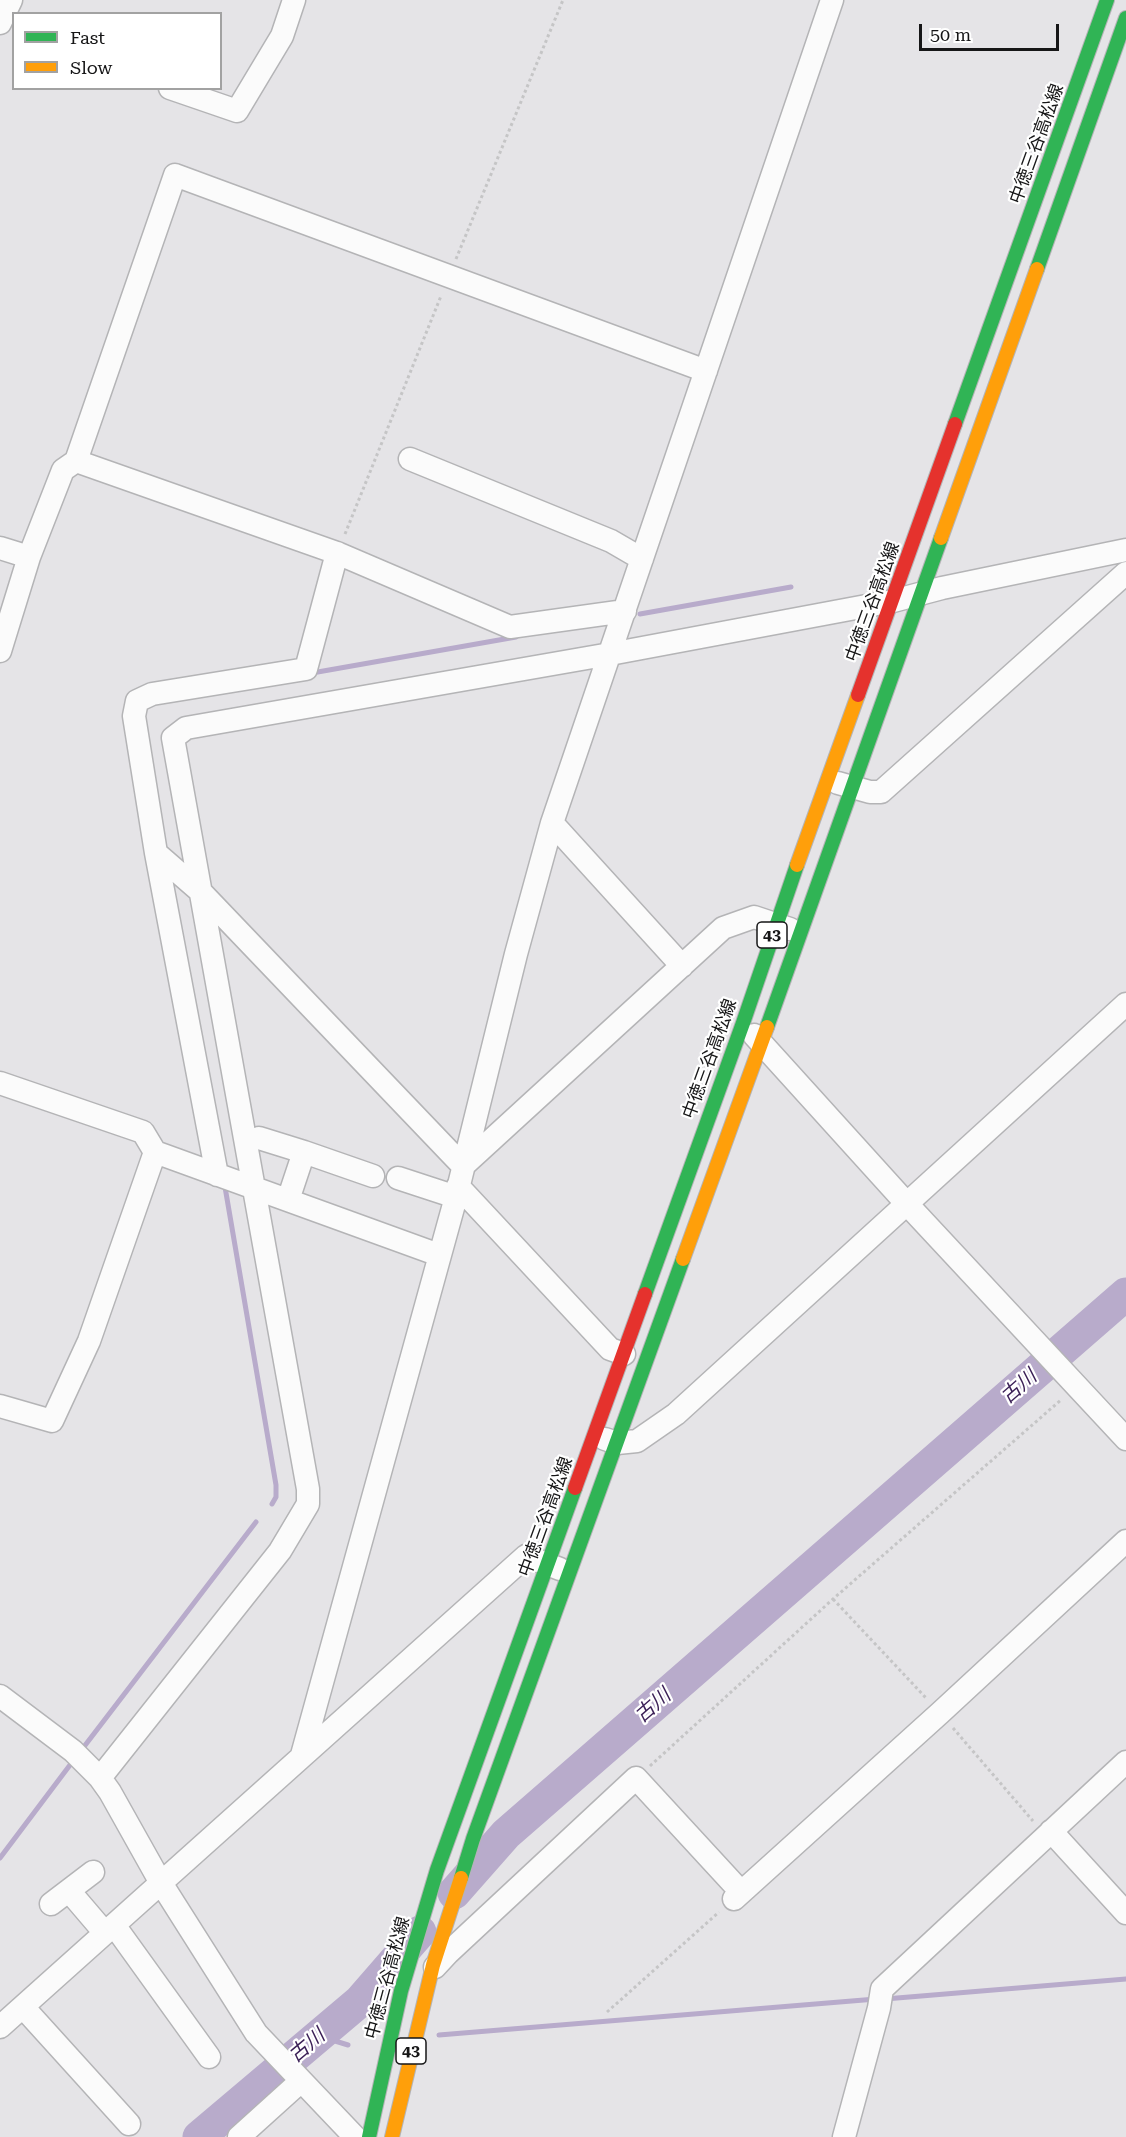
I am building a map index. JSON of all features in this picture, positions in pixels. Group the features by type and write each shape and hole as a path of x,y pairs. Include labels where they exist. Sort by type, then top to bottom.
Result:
{"main road":[{"name":"中徳三谷高松線","path":"369,2137 401,1991 437,1870 743,1023 776,924 1107,0"},
{"name":"43","path":"392,2137 432,1968 473,1839 922,594 1107,101 1126,18"}],"street":[{"path":"0,24 11,0"},
{"path":"176,90 237,111 282,36 294,0"},
{"path":"302,1755 459,1183 516,954 552,823 832,0"},
{"path":"1075,91 1107,101"},
{"path":"0,651 29,557 63,470 76,461 175,175 706,371"},
{"path":"410,459 611,542 642,559"},
{"path":"76,461 337,553 510,627 625,611"},
{"path":"0,548 29,557"},
{"path":"100,1778 280,1551 308,1504 308,1489 255,1188 173,738 186,728 610,654 893,601 1126,550"},
{"path":"217,1175 156,853 134,716 138,701 152,694 306,669 337,553"},
{"path":"828,780 852,788 881,792 1126,573"},
{"path":"552,823 682,966"},
{"path":"156,853 201,892 459,1183 610,1349 624,1354"},
{"path":"398,1178 459,1183 723,928 754,917 800,933"},
{"path":"594,1436 617,1443 637,1441 676,1414 1126,1004"},
{"path":"743,1023 907,1204 1126,1439"},
{"path":"0,1083 144,1132 155,1152 439,1255"},
{"path":"259,1138 373,1176"},
{"path":"0,1406 52,1421 89,1341 155,1152"},
{"path":"288,1200 304,1152"},
{"path":"432,1968 636,1778 737,1895 1126,1542"},
{"path":"0,2027 526,1556 570,1573"},
{"path":"0,1696 73,1751 100,1778 161,1883 256,2032 355,2137"},
{"path":"844,2137 882,1989 1126,1762"},
{"path":"1052,1831 1126,1913"},
{"path":"93,1872 60,1898 109,1929 209,2057"},
{"path":"23,2007 129,2124"},
{"path":"239,2137 298,2078"}],"path":[{"path":"636,1778 1074,1383"},
{"path":"607,2012 737,1895"}],"waterway":[{"path":"640,614 791,587"},
{"path":"312,673 516,637"},
{"path":"225,1187 276,1485 276,1497 272,1504"},
{"name":"古川","path":"454,1893 506,1834 1126,1294"},
{"path":"83,1748 256,1522"},
{"path":"0,1858 73,1761"},
{"name":"古川","path":"199,2137 360,2001 420,1932"},
{"path":"885,1999 1126,1979"},
{"path":"439,2035 876,1999"},
{"path":"319,2036 348,2045"}],"traffic: fast":[{"path":"955,424 1107,0"},
{"path":"1037,269 1126,18"},
{"path":"767,1027 941,538"},
{"path":"645,1294 743,1023 797,865"},
{"path":"461,1878 473,1839 683,1259"},
{"path":"369,2137 401,1991 437,1870 575,1488"}],"traffic: slow":[{"path":"941,538 1037,269"},
{"path":"797,865 858,695"},
{"path":"683,1259 767,1027"},
{"path":"392,2137 433,1965 461,1878"}],"traffic: jam":[{"path":"858,695 955,424"},
{"path":"575,1488 645,1294"}]}
